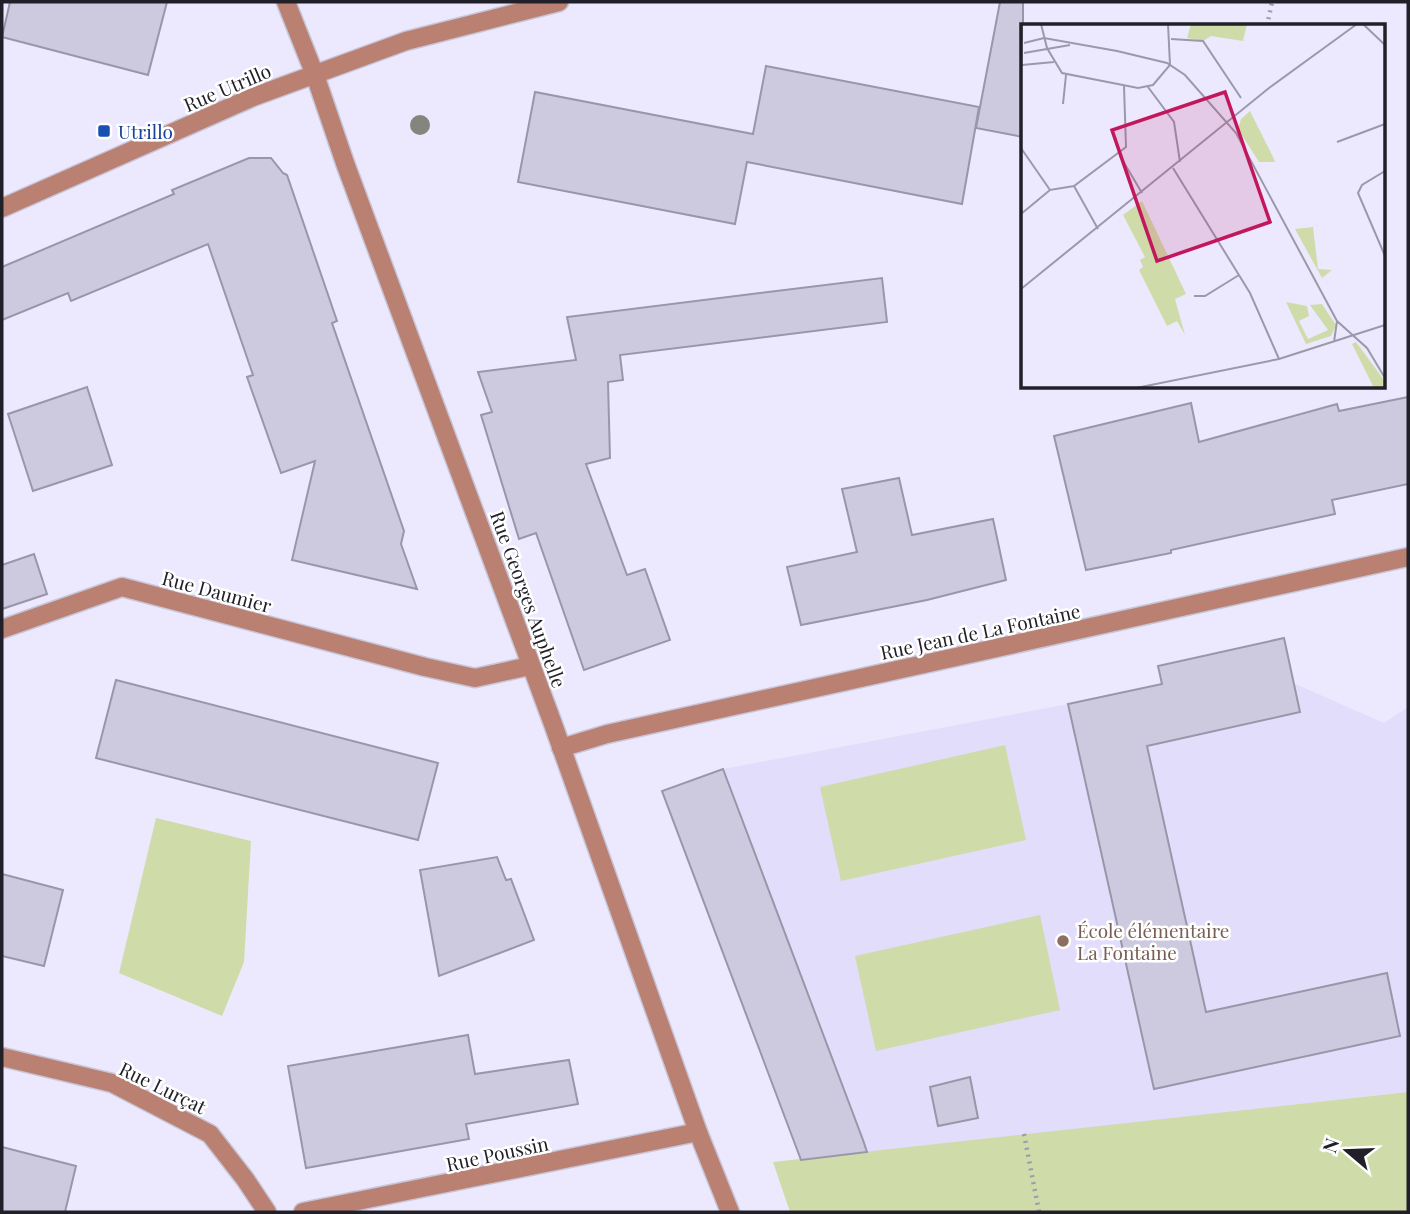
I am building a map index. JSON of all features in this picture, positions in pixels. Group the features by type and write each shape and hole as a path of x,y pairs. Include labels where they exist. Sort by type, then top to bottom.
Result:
{"street":[{"name":"Rue Georges Auphelle","path":"286,2 561,748 698,1132 730,1212"},
{"name":"Rue Utrillo","path":"2,208 233,106 315,75 436,32 559,2"},
{"name":"Rue Jean de La Fontaine","path":"561,748 607,734 1408,557"},
{"name":"Rue Daumier","path":"2,629 122,587 475,678 530,666"},
{"name":"Rue Lurçat","path":"2,1056 112,1083 210,1134 246,1179 267,1212"},
{"name":"Rue Poussin","path":"303,1212 698,1132"}],"path":[{"path":"1267,24 1272,2"},
{"path":"1024,1134 1039,1212"}],"shaded area":[{"name":"École élémentaire La Fontaine","path":"1284,638 1293,683 1384,723 1408,707 1408,1092 801,1160 662,791 723,769 1162,684 1158,666"}],"green space":[{"path":"1005,745 1026,840 841,881 820,787"},
{"path":"156,818 251,841 244,962 222,1016 119,973"},
{"path":"1040,915 1060,1010 876,1051 855,956"},
{"path":"1408,1092 1408,1212 790,1212 773,1162"}],"building":[{"path":"10,2 167,2 148,75 2,37"},
{"path":"1000,2 1023,2 1021,137 976,128"},
{"path":"766,66 979,107 962,204 747,162 735,224 518,182 535,92 753,134"},
{"path":"249,158 271,158 287,175 337,321 332,323 404,531 401,544 417,589 292,560 315,461 281,473 247,377 253,375 208,244 71,301 68,293 2,320 2,267 174,194 172,190"},
{"path":"882,278 887,322 620,355 623,380 608,382 610,458 586,464 627,575 645,569 670,640 584,670 536,533 519,539 481,415 492,412 478,372 576,360 567,317"},
{"path":"87,387 112,465 33,491 8,414"},
{"path":"1408,397 1408,484 1332,500 1335,514 1086,570 1054,436 1191,403 1199,442 1337,404 1339,411"},
{"path":"899,478 912,535 993,519 1006,580 927,600 801,625 787,567 857,552 842,489"},
{"path":"34,554 47,594 2,609 2,565"},
{"path":"1284,638 1300,712 1147,746 1206,1012 1387,973 1400,1036 1154,1089 1068,704 1162,684 1158,666"},
{"path":"116,680 438,763 418,840 96,758"},
{"path":"723,769 867,1152 801,1160 662,791"},
{"path":"497,857 506,880 511,879 534,940 439,976 420,870"},
{"path":"2,874 63,890 44,966 2,956"},
{"path":"468,1035 475,1074 569,1060 578,1104 466,1124 469,1139 306,1168 288,1066"},
{"path":"970,1077 978,1118 938,1126 930,1087"},
{"path":"2,1147 76,1166 65,1212 2,1212"}],"place":[{"name":"Utrillo","path":"104,131"},
{"name":"École élémentaire La Fontaine","path":"1063,941"}]}
